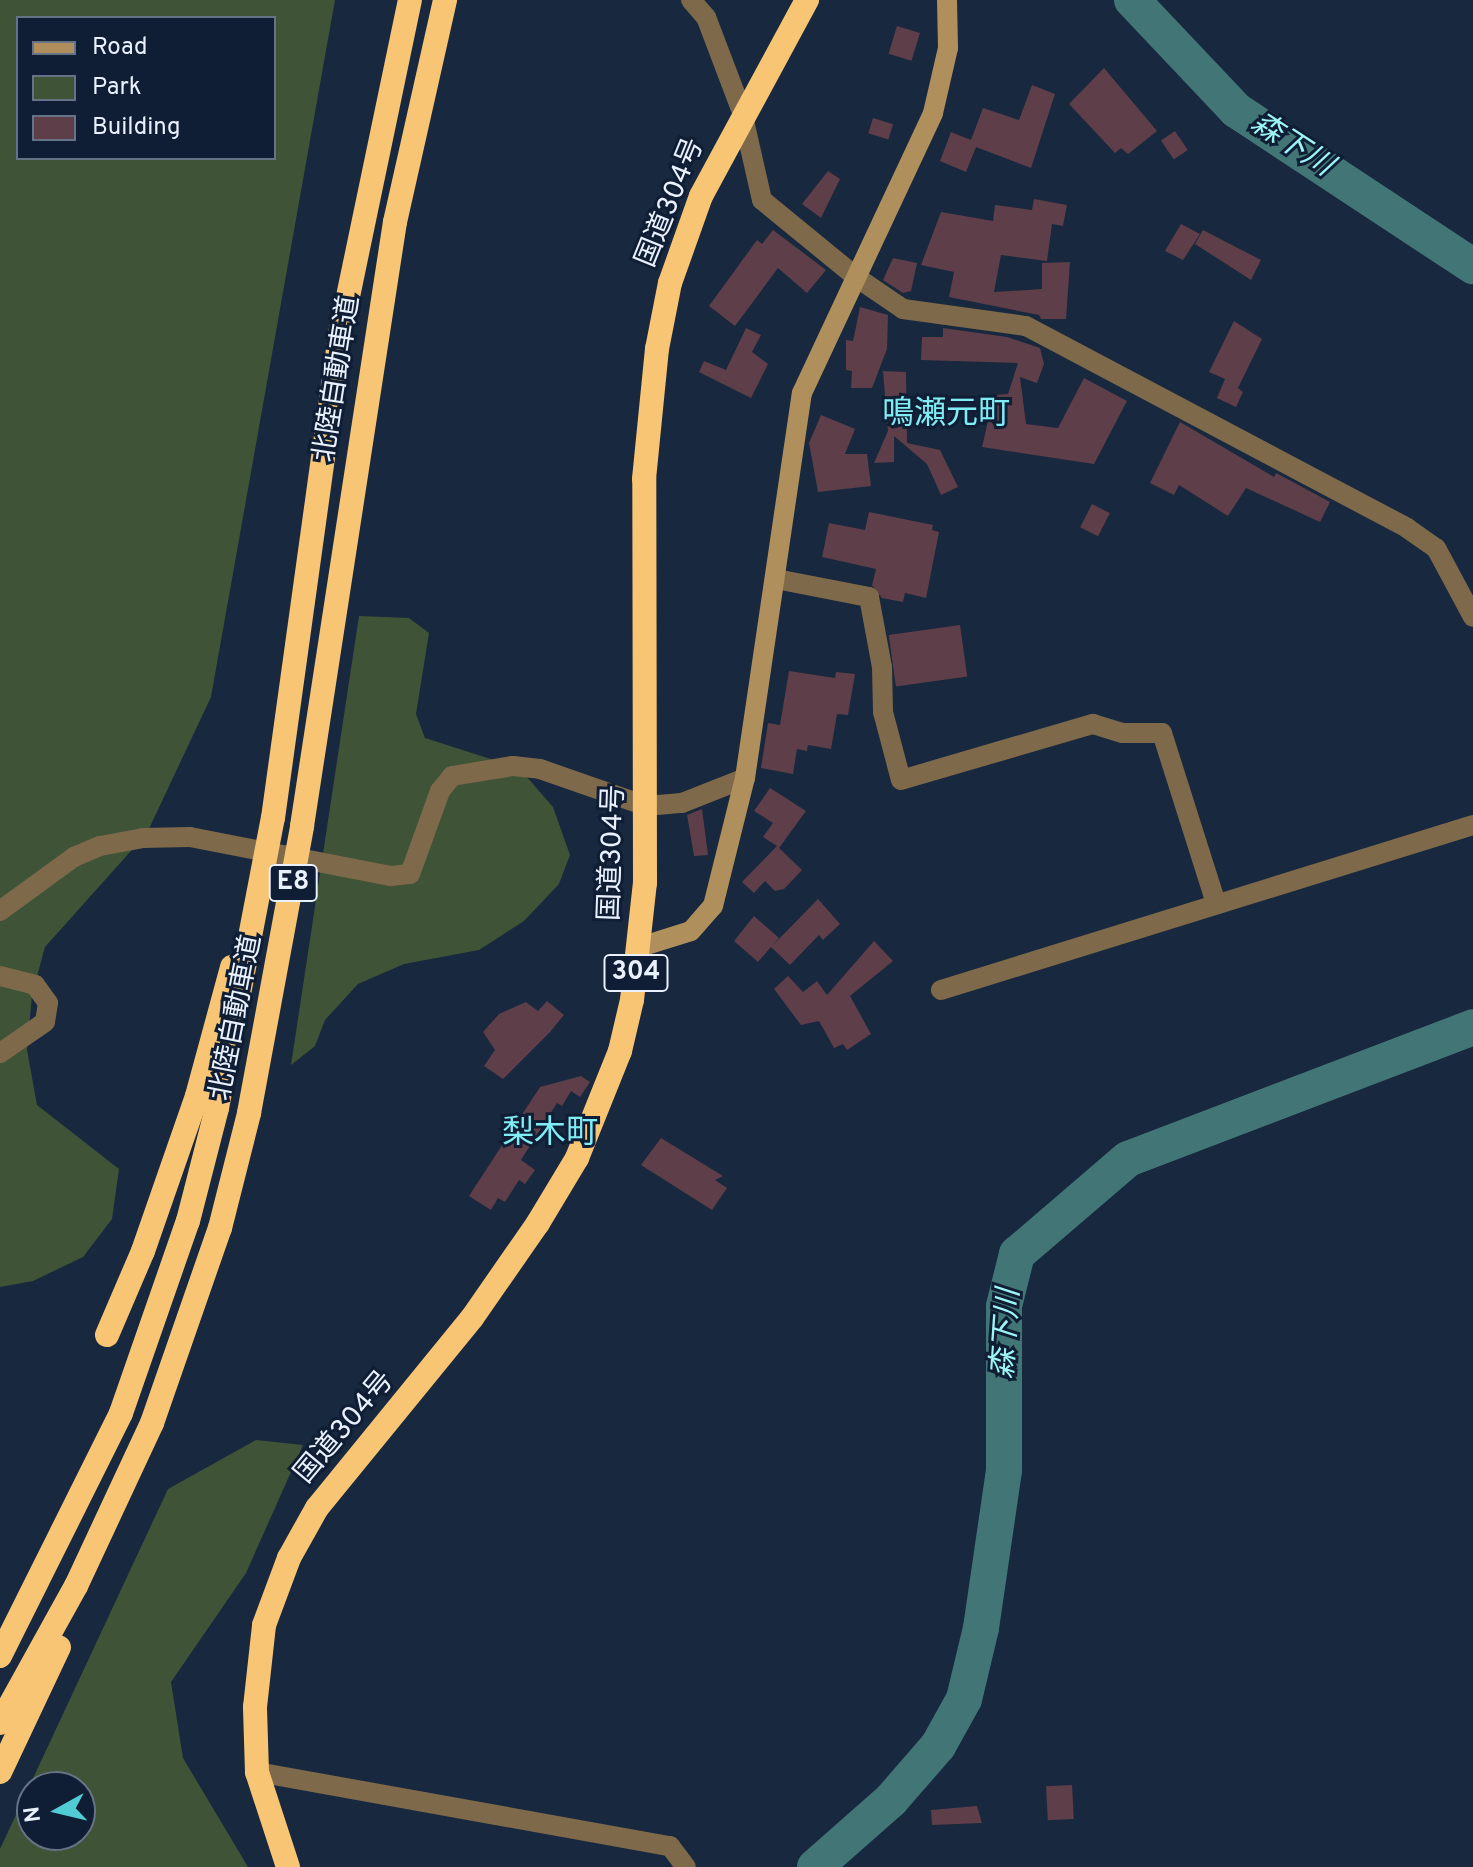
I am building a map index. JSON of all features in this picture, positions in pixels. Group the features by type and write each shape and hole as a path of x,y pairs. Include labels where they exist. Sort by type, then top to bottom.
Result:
{"highway":[{"name":"北陸自動車道","path":"0,1656 121,1413 188,1221 241,995 273,818 295,644 358,233 410,0"},
{"name":"北陸自動車道","path":"0,1723 116,1508 185,1333 249,1113 302,826 390,250 445,0"},
{"name":"国道304号","path":"288,1867 257,1772 255,1707 264,1625 289,1558 317,1508 472,1318 577,1158 620,1051 640,947 646,806 647,417 670,283 701,196 742,112 807,0"},
{"path":"107,1335 143,1251 205,1068 244,918 295,644"},
{"path":"0,1772 44,1682 116,1508"}],"street":[{"path":"691,0 706,17 742,112 762,200 856,277 903,309 1026,326 1407,528 1436,548 1473,617"},
{"path":"640,947 691,931 705,920 745,778 802,393 933,113 948,48 947,0"},
{"path":"776,579 869,597 882,667 883,712 901,780 1093,724 1123,733 1162,733 1216,903"},
{"path":"0,911 36,881 100,846 190,837 257,846 391,876 410,874 440,791 452,776 513,766 540,769 646,806 682,803 745,778"},
{"path":"941,990 1473,825"},
{"path":"0,976 35,985 48,1003 45,1022 0,1053"},
{"path":"257,1772 670,1846 686,1867"}],"green space":[{"path":"0,0 335,0 211,697 147,833 45,947 32,995 27,1050 37,1105 119,1169 112,1219 83,1257 33,1281 0,1287"},
{"path":"359,616 409,618 429,633 416,714 425,738 519,768 553,807 570,855 559,884 524,921 479,950 404,964 358,984 325,1020 315,1046 291,1065"},
{"path":"256,1440 303,1445 246,1573 171,1682 183,1758 248,1867 0,1867 0,1849 16,1815 16,1851 96,1851 96,1771 36,1771 168,1489"}],"building":[{"path":"897,26 920,33 911,61 889,54"},
{"path":"1104,68 1157,131 1128,154 1121,148 1115,153 1069,104"},
{"path":"1032,85 1055,94 1031,168 976,147 966,172 940,161 951,132 971,140 983,108 1019,120"},
{"path":"873,118 893,124 888,139 868,133"},
{"path":"1175,131 1188,150 1174,160 1161,141"},
{"path":"828,171 840,179 821,218 802,204"},
{"path":"1034,199 1067,205 1063,226 1052,224 1047,261 1001,255 994,292 1042,289 1042,263 1070,262 1066,319 1041,319 1039,315 949,297 954,272 921,265 941,212 993,221 995,205 1032,210"},
{"path":"1181,224 1200,234 1183,260 1165,251"},
{"path":"773,230 826,270 807,293 778,268 735,326 709,306 757,240 762,244"},
{"path":"1203,230 1261,260 1251,280 1195,244"},
{"path":"893,258 917,263 911,291 903,293 883,280"},
{"path":"860,307 888,315 887,349 872,388 851,388 852,371 846,370 846,340 853,341"},
{"path":"1234,321 1262,339 1238,388 1243,392 1236,407 1217,398 1225,379 1209,372"},
{"path":"746,328 761,335 752,352 768,364 751,398 699,372 704,361 726,370"},
{"path":"943,328 1007,337 1040,348 1044,364 1037,383 1020,377 1026,424 1058,428 1084,378 1127,401 1094,464 982,447 994,395 1008,394 1018,363 921,360 922,337 943,337"},
{"path":"883,371 906,372 907,443 940,450 958,487 941,495 927,464 894,436 894,462 874,463 888,431"},
{"path":"821,415 855,429 845,454 867,454 871,486 818,492 809,443"},
{"path":"1180,422 1274,477 1276,473 1330,502 1320,522 1246,488 1228,516 1179,485 1174,495 1150,483"},
{"path":"1092,504 1110,513 1098,536 1080,527"},
{"path":"869,512 933,525 932,530 939,532 926,598 905,593 903,602 882,598 872,585 876,569 822,557 829,523 865,530"},
{"path":"960,625 967,676 896,687 889,635"},
{"path":"789,671 835,678 836,672 855,674 848,715 837,714 831,749 808,745 807,751 797,749 793,774 761,768 768,723 780,725"},
{"path":"770,788 806,811 779,848 802,870 784,889 775,891 765,881 754,893 742,882 777,846 763,837 773,823 754,811"},
{"path":"702,809 708,855 694,856 687,815"},
{"path":"818,899 840,924 823,940 819,935 790,965 771,947 758,962 734,941 754,916 779,938 772,946"},
{"path":"874,941 893,961 850,996 871,1034 847,1050 843,1044 834,1048 819,1021 801,1025 774,989 788,976 803,992 817,981 827,995"},
{"path":"547,1001 564,1015 550,1032 503,1079 484,1066 495,1050 483,1032 499,1014 526,1002 538,1011"},
{"path":"581,1076 590,1082 580,1097 571,1091 562,1106 557,1103 521,1160 535,1170 525,1184 519,1180 505,1202 498,1198 491,1210 469,1196 540,1087"},
{"path":"661,1138 723,1176 715,1180 727,1188 712,1210 641,1165"},
{"path":"1072,1785 1074,1819 1048,1820 1046,1786"},
{"path":"977,1806 982,1823 932,1825 931,1810"}],"waterway":[{"name":"森下川","path":"1132,0 1236,110 1473,266"},
{"name":"森下川","path":"815,1867 891,1800 938,1746 964,1699 981,1628 1004,1470 1004,1306 1017,1254 1128,1159 1473,1027"}],"district":[{"name":"鳴瀬元町","path":"946,415"},
{"name":"梨木町","path":"550,1134"}]}
